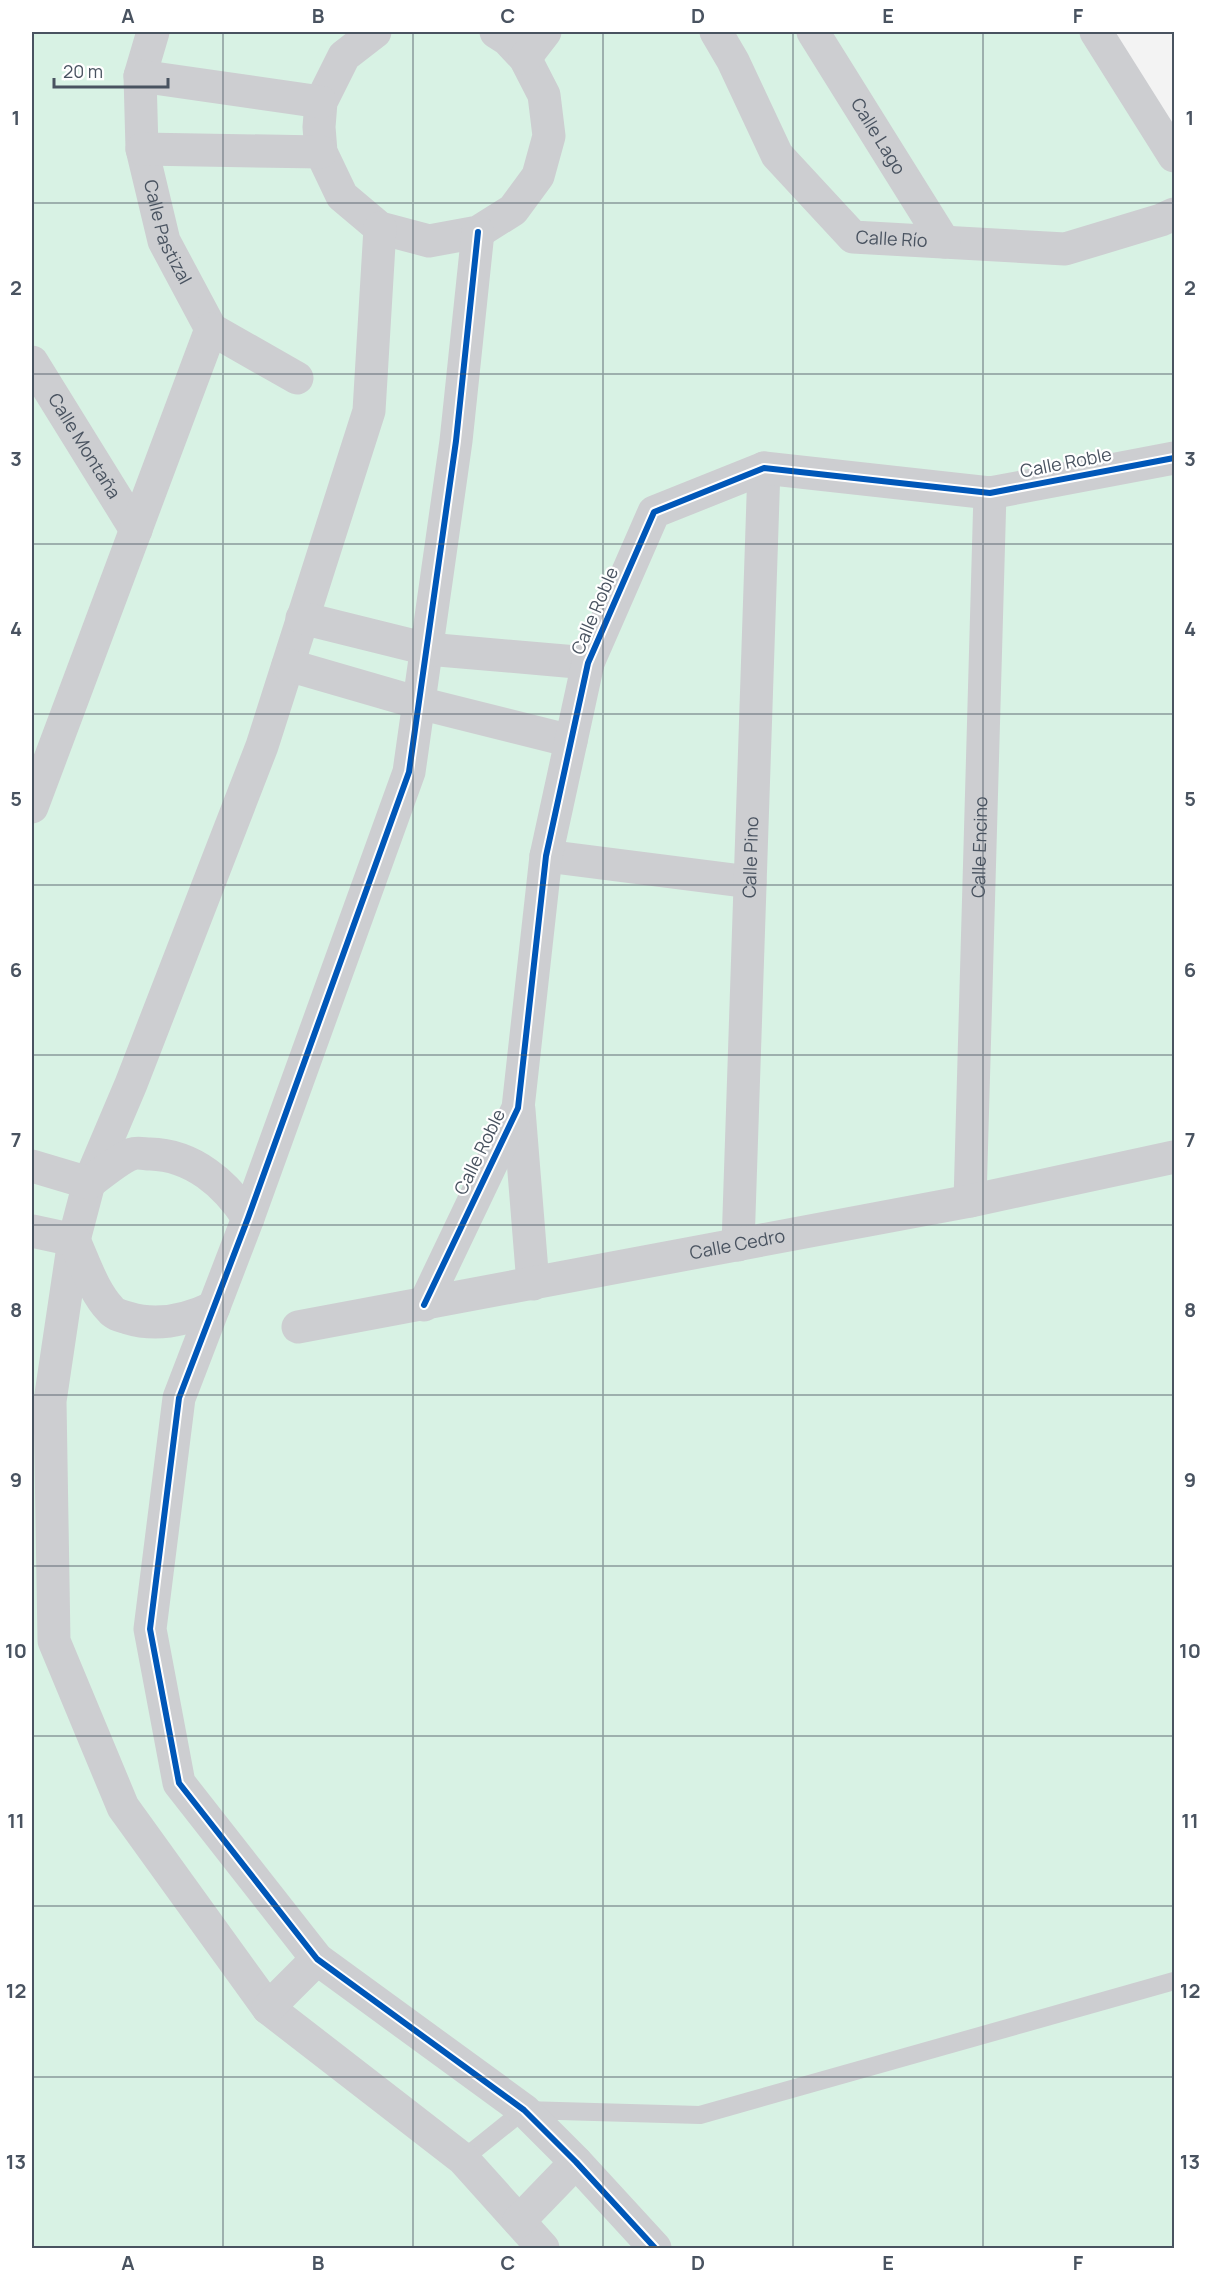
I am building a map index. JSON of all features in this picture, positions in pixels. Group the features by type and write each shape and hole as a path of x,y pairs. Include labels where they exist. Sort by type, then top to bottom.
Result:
{"street":[{"name":"Calle Pastizal","path":"153,32 140,76 142,149 164,241 211,329"},
{"path":"375,32 344,56 321,102 319,127 321,152 342,196 380,228 429,241 478,232 513,210 538,176 549,136 544,95 525,58 507,39 496,32"},
{"path":"525,58 545,32"},
{"name":"Calle Río","path":"716,32 734,61 777,155 853,237 1065,249 1174,214"},
{"name":"Calle Lago","path":"813,32 944,242"},
{"path":"1096,32 1174,156"},
{"path":"140,76 321,102"},
{"path":"142,149 321,152"},
{"path":"380,228 369,411 253,768 135,1073 89,1183 74,1240 50,1401 54,1641 123,1807 268,2008 463,2159 543,2248"},
{"path":"478,232 456,441 409,772 248,1218 179,1398 150,1629 179,1783 316,1959 524,2110 576,2162 655,2248"},
{"path":"32,807 211,329 297,378"},
{"name":"Calle Montaña","path":"32,362 136,530"},
{"name":"Calle Roble","path":"424,1305 518,1108 546,856 588,663 654,512 764,468 990,493 1174,458"},
{"name":"Calle Pino","path":"738,1245 764,468"},
{"name":"Calle Encino","path":"970,1201 990,493"},
{"path":"302,618 427,649 588,663"},
{"path":"288,665 419,704 571,741"},
{"path":"546,856 750,882"},
{"path":"518,1108 533,1284"},
{"path":"89,1183 132,1154 156,1154 179,1159 219,1182 235,1198 248,1218"},
{"name":"Calle Cedro","path":"298,1327 970,1201 1174,1157"},
{"path":"32,1166 89,1183"},
{"path":"32,1231 74,1240"},
{"path":"74,1240 97,1293 113,1313 133,1319 174,1321 195,1316 214,1307"},
{"path":"268,2008 316,1959"},
{"path":"519,2221 576,2162"}],"lane":[{"path":"463,2159 524,2110 700,2115 1174,1980"}],"green space":[{"path":"32,32 1081,32 1174,153 1174,2248 32,2248"}],"cycle path":[{"path":"478,232 456,441 409,772 248,1218 179,1398 150,1629 179,1783 317,1959 524,2110 576,2162 655,2248"},
{"path":"424,1305 518,1108 546,856 588,663 654,512 764,468 990,493 1174,458"}]}
